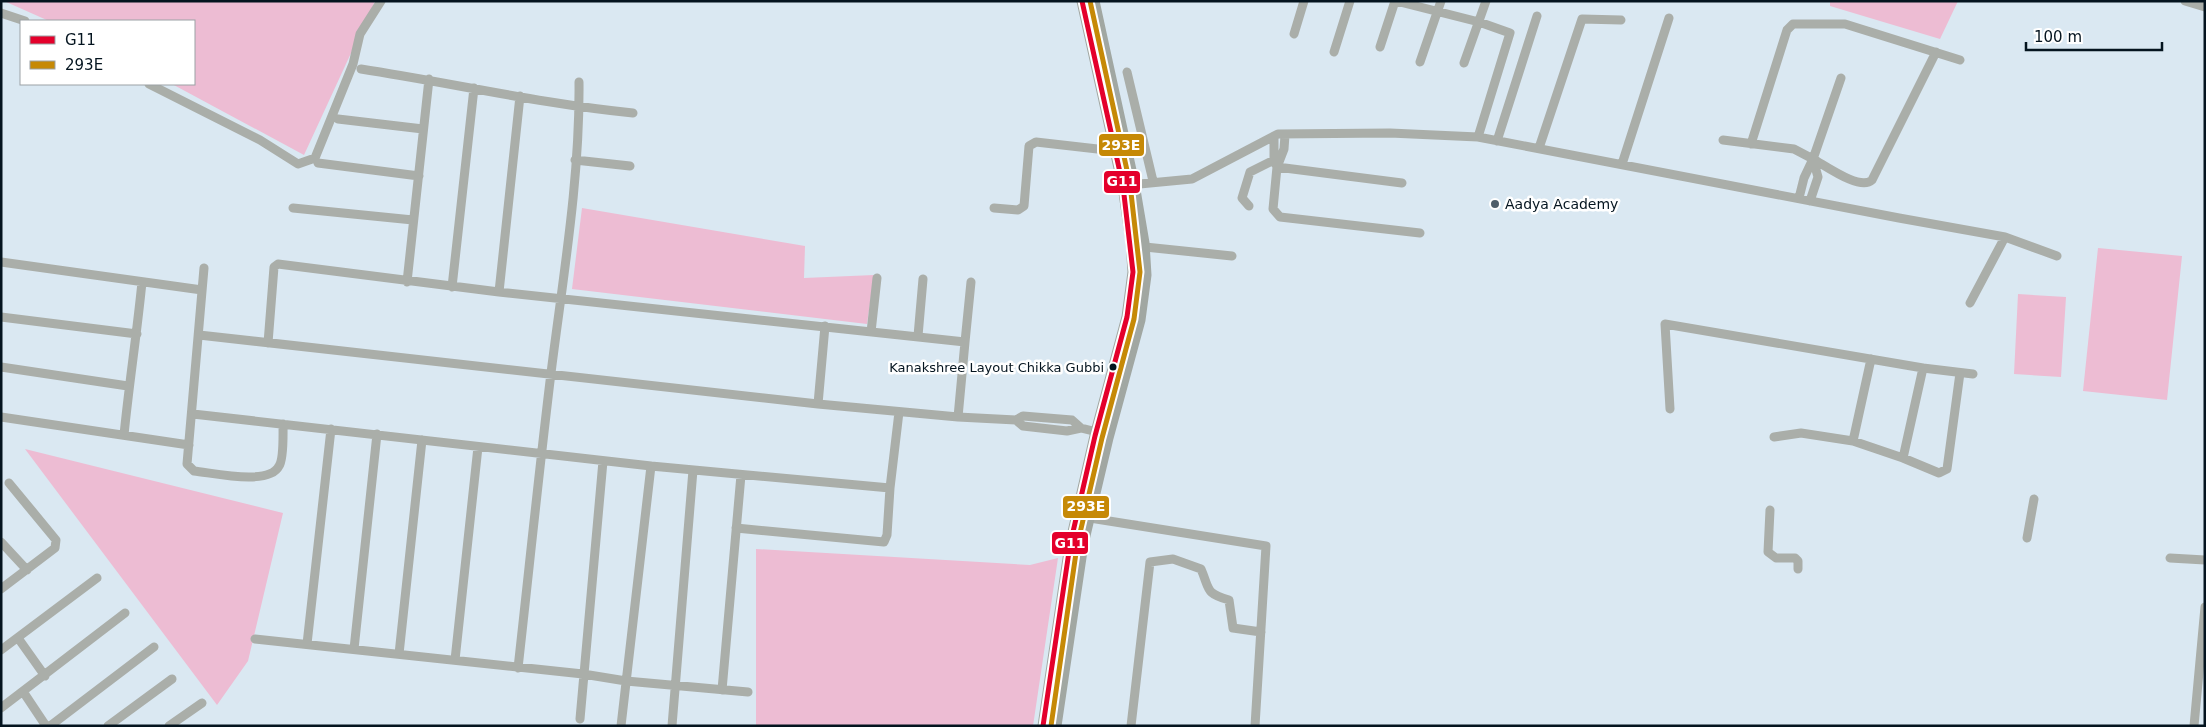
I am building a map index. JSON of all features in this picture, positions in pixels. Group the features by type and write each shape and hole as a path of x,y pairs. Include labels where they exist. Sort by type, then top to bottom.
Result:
{"main road":[{"path":"1043,726 1070,545 1096,432 1127,317 1133,272 1128,185 1115,151 1082,1"},
{"path":"1056,726 1090,518 1109,435 1140,320 1146,274 1144,247 1128,185 1094,1"}],"street":[{"path":"151,85 252,136 298,164 310,161 315,158 353,64 360,34 380,1"},
{"path":"1294,34 1304,1"},
{"path":"1334,52 1350,1"},
{"path":"1380,47 1395,1 1479,22 1510,33 1478,137"},
{"path":"1420,62 1441,1"},
{"path":"1464,63 1486,1"},
{"path":"2185,1 2205,7"},
{"path":"1,13 22,20"},
{"path":"1497,141 1537,16"},
{"path":"1622,164 1669,18"},
{"path":"1539,148 1582,19 1621,20"},
{"path":"1751,144 1787,30 1793,24 1846,24 1960,60"},
{"path":"1723,140 1794,149 1857,183 1868,183 1872,180 1936,52"},
{"path":"361,69 429,79 579,108 634,113"},
{"path":"1127,72 1153,182"},
{"path":"1799,198 1804,178 1813,159 1841,78"},
{"path":"407,282 429,79"},
{"path":"518,668 561,299 575,160 579,82"},
{"path":"452,287 474,88"},
{"path":"499,292 520,96"},
{"path":"338,119 423,130"},
{"path":"1128,185 1192,179 1274,137 1285,135 1390,133 1478,137 2004,236 2057,256"},
{"path":"1276,164 1284,149 1285,135"},
{"path":"1274,137 1276,164 1273,205 1274,212 1280,217 1420,233"},
{"path":"994,208 1018,210 1024,206 1028,151 1029,146 1036,142 1115,151"},
{"path":"1810,201 1818,177 1813,159"},
{"path":"575,160 630,166"},
{"path":"318,163 419,176"},
{"path":"1249,206 1242,198 1250,172 1276,164 1402,183"},
{"path":"293,208 413,220"},
{"path":"1970,304 2004,236"},
{"path":"1144,247 1232,256"},
{"path":"1,262 202,290"},
{"path":"268,342 274,267 278,264 407,282 964,342"},
{"path":"204,268 193,414 187,464 194,471 260,478 274,473 280,465 283,424"},
{"path":"871,332 877,278"},
{"path":"918,336 923,280"},
{"path":"124,435 128,386 137,334 142,282"},
{"path":"958,417 971,282"},
{"path":"1,316 137,334"},
{"path":"1670,410 1666,324 1923,368 1973,374"},
{"path":"818,404 825,326"},
{"path":"199,335 551,372 818,404 958,417 1016,420 1023,426 1067,431 1081,428 1109,435"},
{"path":"1853,441 1871,359"},
{"path":"1,367 128,386"},
{"path":"1903,458 1923,368"},
{"path":"1774,438 1801,433 1853,441 1940,473 1947,468 1960,372"},
{"path":"736,528 884,542 887,535 890,488 899,412"},
{"path":"193,414 603,461 890,488"},
{"path":"1,417 189,446"},
{"path":"307,644 331,429"},
{"path":"354,649 377,434"},
{"path":"399,654 422,440"},
{"path":"455,660 478,446"},
{"path":"580,719 603,461"},
{"path":"621,726 651,466"},
{"path":"672,726 693,470"},
{"path":"722,690 741,475"},
{"path":"1,588 51,554 55,548 56,540 9,483"},
{"path":"2027,538 2034,499"},
{"path":"1770,510 1768,552 1776,558 1795,558 1798,561 1798,569"},
{"path":"1090,518 1266,546 1254,726"},
{"path":"1,542 27,570"},
{"path":"2170,558 2205,560"},
{"path":"1131,726 1150,562 1173,560 1201,569 1206,588 1212,595 1230,600 1232,604 1233,628 1261,632"},
{"path":"1,650 97,578"},
{"path":"2194,726 2205,607"},
{"path":"1,708 24,693 125,614"},
{"path":"18,638 45,676"},
{"path":"255,639 583,674 626,681 748,692"},
{"path":"24,693 51,725 154,647"},
{"path":"108,726 172,679"},
{"path":"170,726 202,703"}],"shaded area":[{"path":"4,1 375,1 304,155 174,85 195,85 195,20 47,20"},
{"path":"1830,1 1958,1 1940,39 1830,6"},
{"path":"582,208 805,246 804,278 874,275 867,324 572,289"},
{"path":"2098,248 2182,256 2167,400 2083,391"},
{"path":"2018,294 2066,297 2061,377 2014,374"},
{"path":"25,449 283,513 248,661 217,705"},
{"path":"756,549 1030,565 1058,558 1033,726 756,726"}],"transit line":[{"name":"G11","path":"1043,726 1070,545 1095,436 1127,317 1133,272 1123,186 1082,1"},
{"name":"293E","path":"1051,726 1077,546 1102,438 1134,319 1140,272 1130,184 1090,1"}],"place":[{"name":"Aadya Academy","path":"1495,204"},
{"name":"Kanakshree Layout Chikka Gubbi","path":"1113,367"}]}
